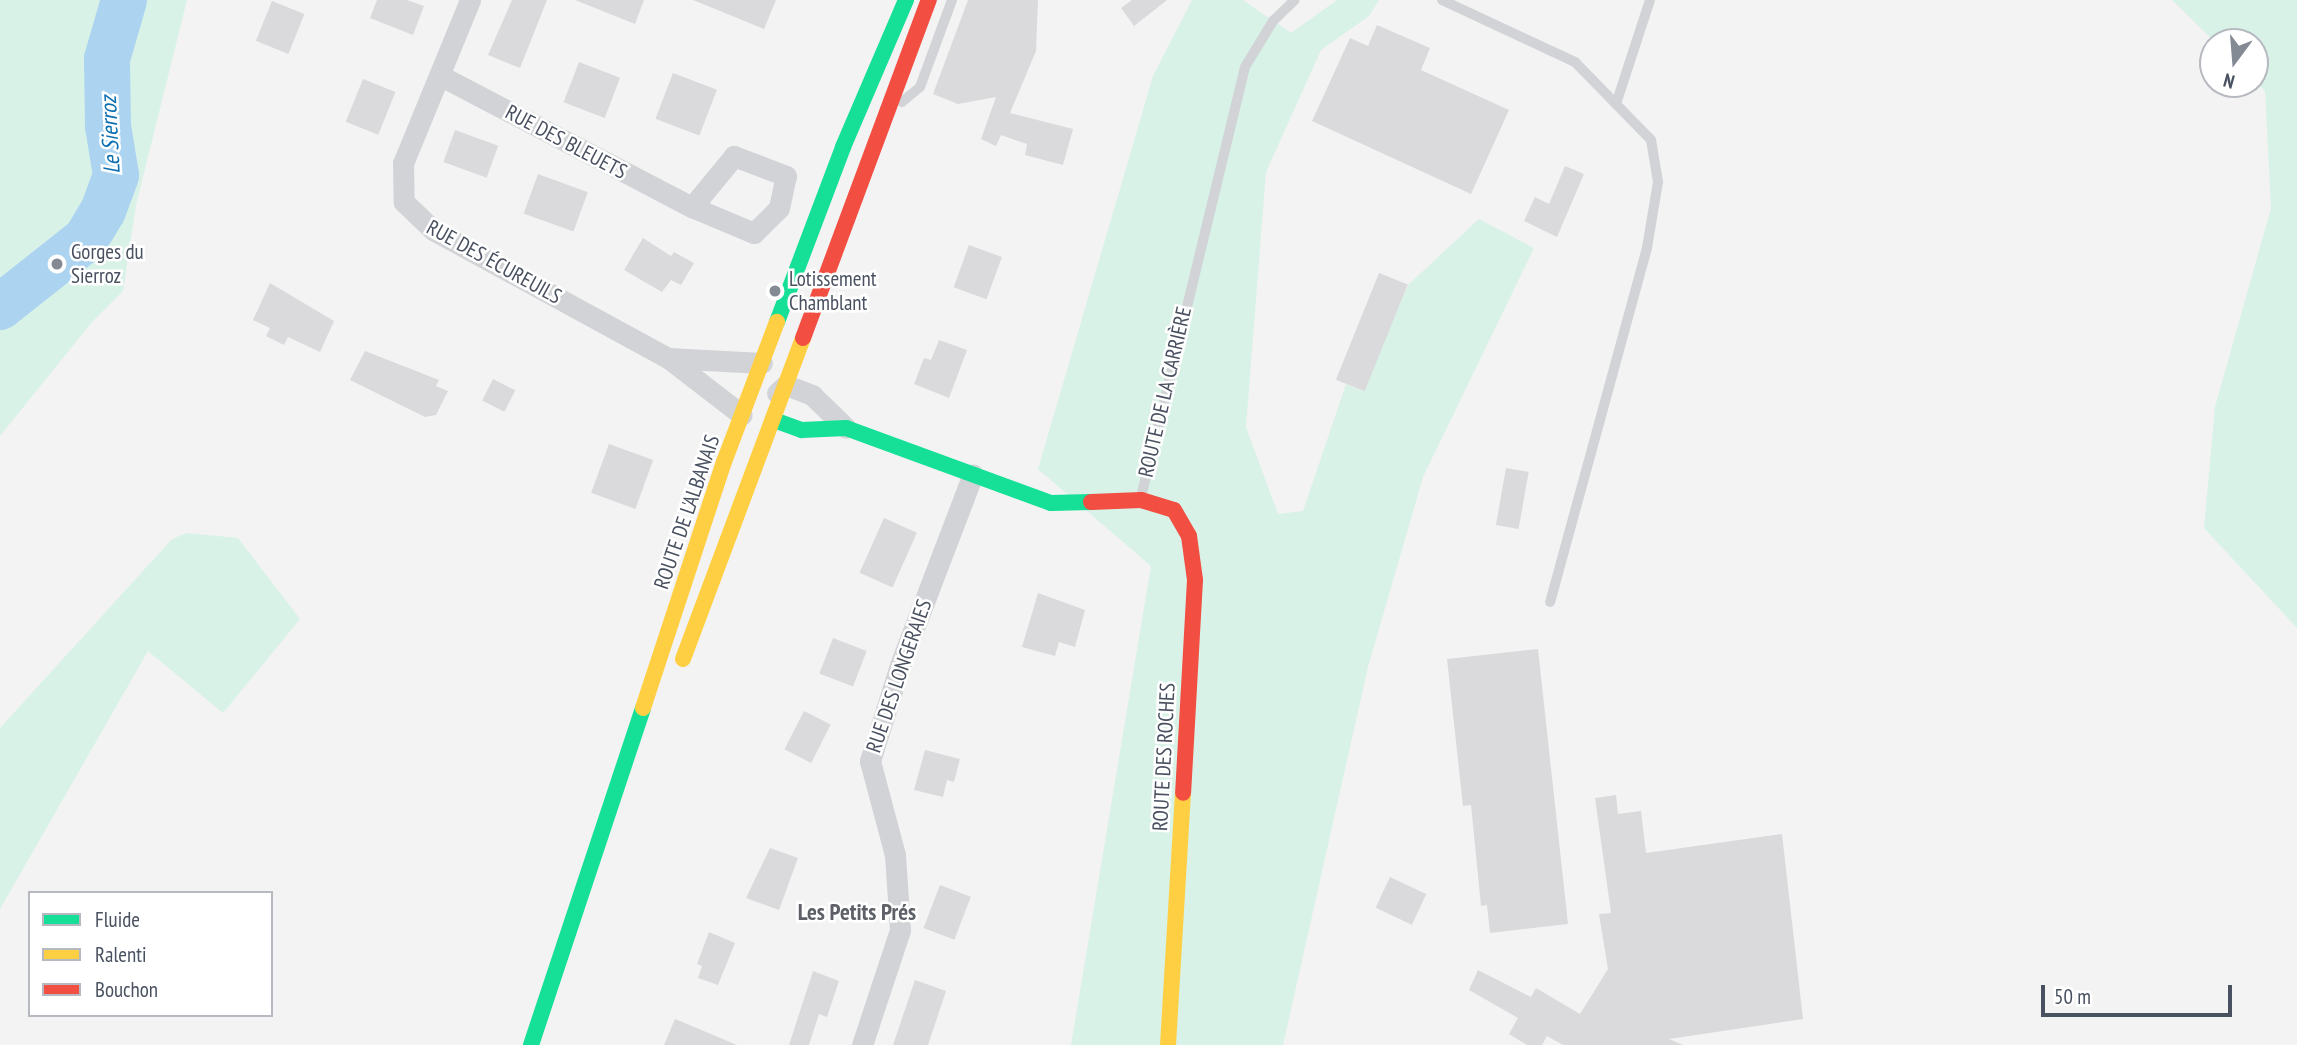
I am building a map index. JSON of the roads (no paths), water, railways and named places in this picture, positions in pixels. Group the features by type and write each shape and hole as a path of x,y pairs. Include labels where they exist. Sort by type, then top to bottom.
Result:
{"main road":[{"name":"ROUTE DE L'ALBANAIS","path":"531,1045 562,961 742,415 764,403 762,363 809,236 906,0"},
{"path":"786,385 929,0"},
{"name":"ROUTE DE LA CARRIÈRE","path":"764,403 802,430 846,428 1051,503 1141,500"},
{"name":"ROUTE DES ROCHES","path":"1141,500 1174,510 1189,536 1195,580 1168,1045"},
{"path":"675,681 723,553"},
{"path":"562,961 646,758"}],"street":[{"name":"RUE DES ÉCUREUILS","path":"470,0 403,163 404,202 416,218 668,358 742,415"},
{"name":"RUE DES BLEUETS","path":"441,76 692,207"},
{"path":"723,553 725,523 806,279 809,236"},
{"name":"RUE DES ÉCUREUILS","path":"668,358 762,363"},
{"path":"764,403 786,385"},
{"name":"ROUTE DE LA CARRIÈRE","path":"786,385 813,395 846,428"},
{"name":"RUE DES LONGERAIES","path":"862,1045 900,930 895,855 870,761 900,665 973,474"}],"lane":[{"path":"889,113 920,87 952,0"},
{"name":"ROUTE DE LA CARRIÈRE","path":"1141,500 1196,253 1245,67 1273,21 1295,0"},
{"path":"1442,0 1575,62 1651,140 1658,182 1647,248 1550,602"},
{"path":"1616,104 1650,0"}],"waterway":[{"name":"Le Sierroz","path":"0,307 86,239 103,211 116,175 108,126 107,59 124,0"}],"place":[{"name":"Gorges du Sierroz","path":"57,264"},
{"name":"Lotissement Chamblant","path":"775,291"}],"district":[{"name":"Les Petits Prés","path":"857,912"}]}
